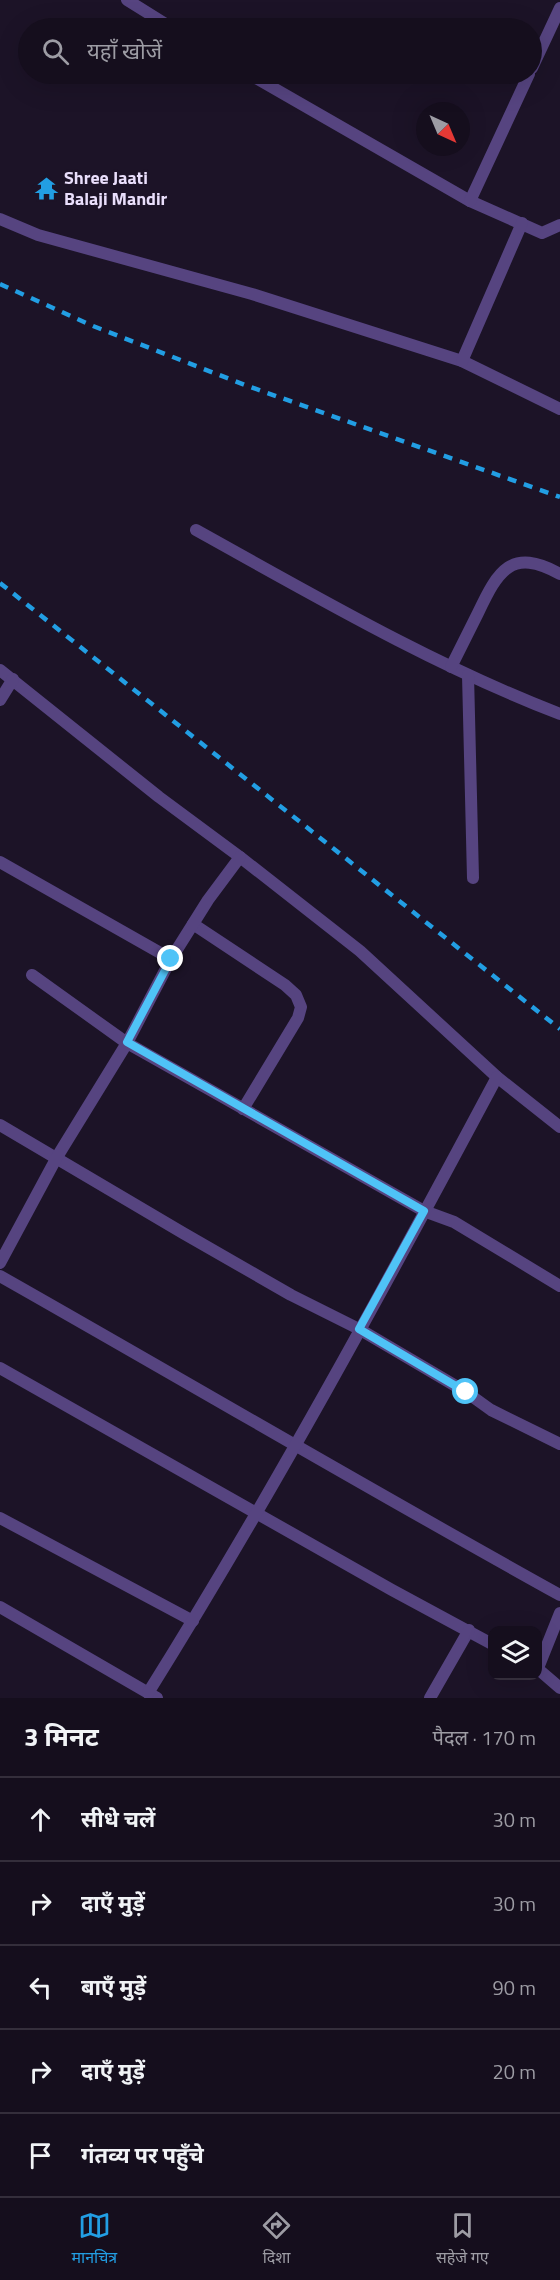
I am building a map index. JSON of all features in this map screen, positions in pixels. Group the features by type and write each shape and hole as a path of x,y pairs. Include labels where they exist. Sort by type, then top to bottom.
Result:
{"street":[{"path":"127,0 156,18"},
{"path":"542,45 560,7 550,0"},
{"path":"266,84 470,201 542,233 560,225"},
{"path":"470,201 524,84"},
{"path":"0,219 38,235 252,294 462,361 560,409"},
{"path":"462,361 522,223"},
{"path":"196,530 380,632 508,694 560,714"},
{"path":"452,667 493,580 506,568 525,562 547,567 560,574"},
{"path":"0,670 159,797 240,856 360,951 497,1077 560,1127"},
{"path":"468,675 473,878"},
{"path":"0,700 13,679"},
{"path":"0,1263 57,1157 127,1042 171,959 208,900 240,856"},
{"path":"0,862 171,959"},
{"path":"193,924 285,985 296,995 301,1007 298,1018 243,1109"},
{"path":"32,975 127,1042 424,1211 454,1222 560,1286"},
{"path":"0,1607 152,1696 193,1621 296,1446 497,1077"},
{"path":"0,1125 291,1295 359,1329 449,1382 491,1410 560,1444"},
{"path":"0,1276 560,1595"},
{"path":"0,1368 392,1590 488,1642"},
{"path":"0,1518 193,1621"},
{"path":"542,1656 560,1613"},
{"path":"430,1698 469,1630"},
{"path":"542,1672 560,1688"}],"railway":[{"path":"0,284 93,326 245,385 560,497"},
{"path":"0,583 560,1029"}],"place":[{"name":"Shree Jaati Balaji Mandir","path":"46,188"}],"route":[{"path":"171,959 127,1042 424,1211 359,1329 466,1392"}]}
